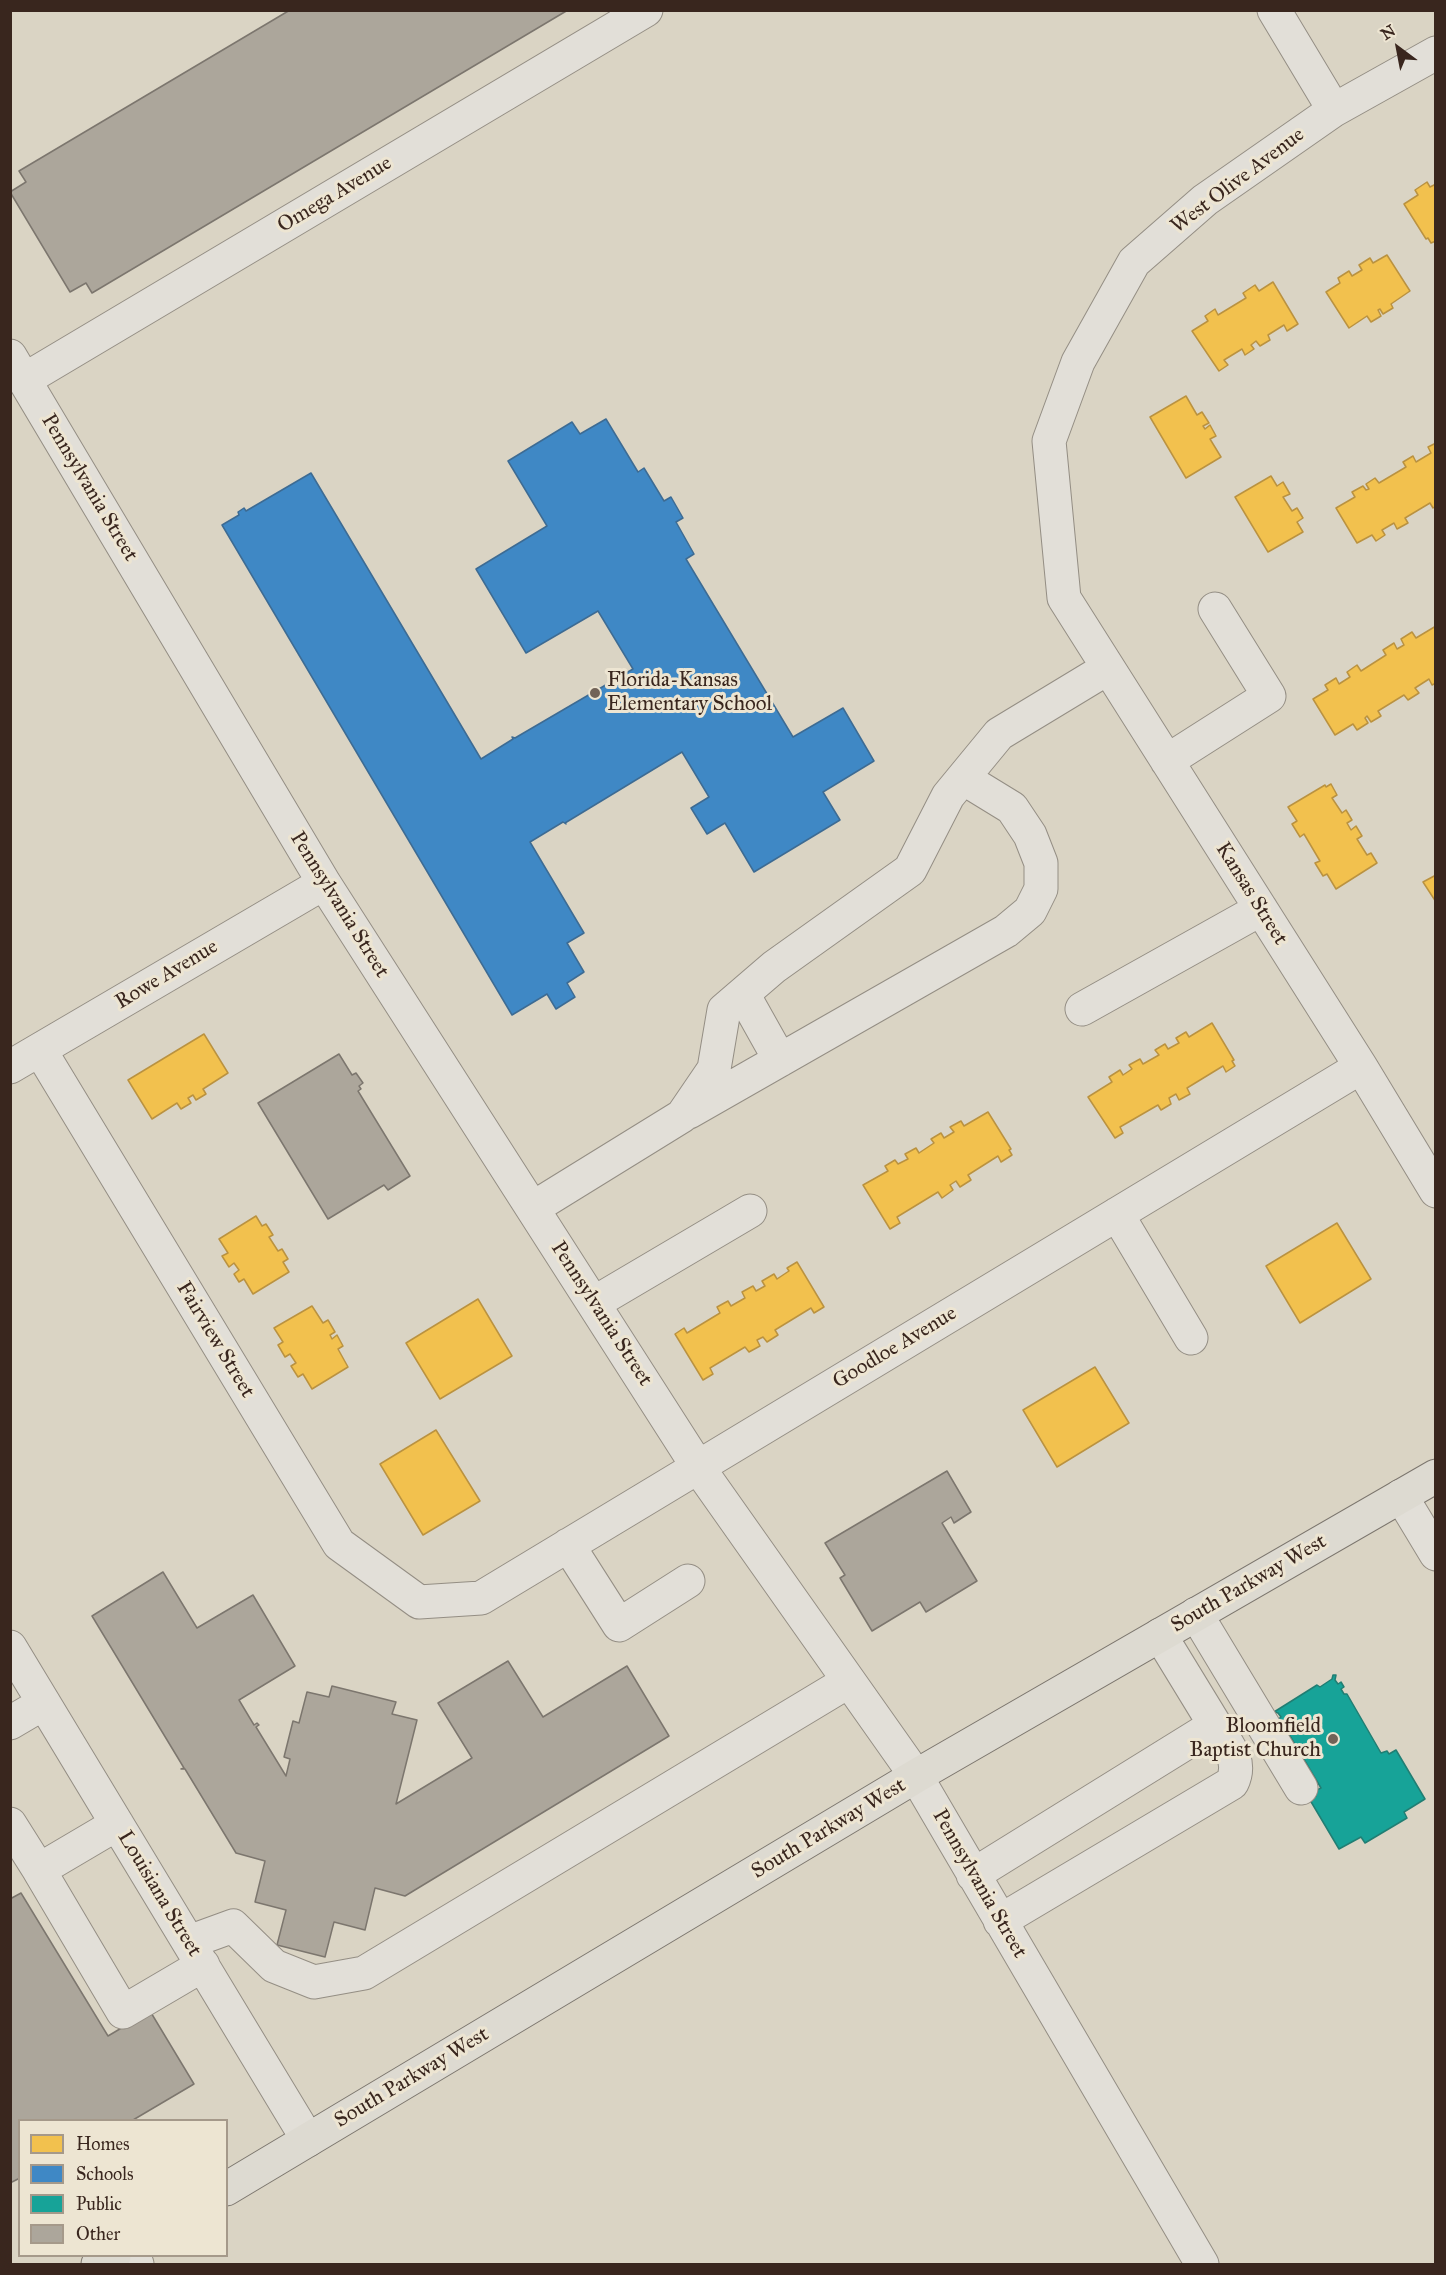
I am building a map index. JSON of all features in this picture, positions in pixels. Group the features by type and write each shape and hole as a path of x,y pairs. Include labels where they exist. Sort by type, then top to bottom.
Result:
{"main road":[{"name":"South Parkway West","path":"228,2188 916,1776 1436,1476"},
{"path":"98,2265 112,2257"}],"street":[{"name":"Omega Avenue","path":"17,368 646,10"},
{"path":"1274,10 1334,110"},
{"name":"West Olive Avenue","path":"1064,598 1049,441 1078,362 1134,262 1205,200 1334,110 1436,53"},
{"name":"Pennsylvania Street","path":"17,368 324,883 698,1467 916,1776 1202,2265"},
{"name":"Kansas Street","path":"1064,598 1361,1067 1427,1158 1436,1191"},
{"path":"1167,760 1269,696 1215,609"},
{"path":"682,1116 714,1069 724,1010 774,967 910,870 948,796 999,734 1108,668"},
{"path":"533,1208 682,1116 1006,931 1030,911 1041,889 1041,863 1030,835 1012,808 963,778"},
{"name":"Rowe Avenue","path":"10,1067 324,883"},
{"path":"1082,1009 1261,909"},
{"path":"743,994 780,1060"},
{"name":"Fairview Street","path":"40,1050 339,1544 419,1602"},
{"name":"Goodloe Avenue","path":"419,1602 481,1598 1361,1067"},
{"path":"594,1303 750,1211"},
{"path":"1118,1214 1191,1338"},
{"path":"1401,1496 1436,1554"},
{"path":"568,1545 619,1625 688,1581"},
{"path":"1196,1614 1301,1788"},
{"path":"1000,1921 1232,1783 1238,1771 1234,1756 1160,1635"},
{"name":"Louisiana Street","path":"10,1647 308,2140"},
{"path":"10,1824 123,2012 233,1926 274,1966 314,1982 364,1973 849,1681"},
{"path":"10,1723 44,1703"},
{"path":"973,1875 1215,1725"},
{"path":"39,1870 117,1824"}],"building: Homes":[{"path":"1427,182 1430,187 1436,184 1436,241 1431,243 1428,238 1426,239 1404,204 1418,195 1415,190"},
{"path":"1387,255 1410,291 1391,304 1393,308 1383,314 1380,309 1378,310 1381,316 1371,322 1367,316 1349,328 1326,292 1340,283 1338,278 1349,271 1352,276 1362,270 1359,265 1370,258 1373,263"},
{"path":"1273,282 1298,324 1287,331 1284,325 1268,335 1270,340 1260,346 1256,341 1251,345 1254,349 1245,355 1242,349 1224,360 1228,365 1219,371 1192,331 1208,321 1205,316 1215,309 1218,315 1246,298 1243,293 1255,285 1259,291"},
{"path":"1186,396 1197,415 1202,412 1209,423 1203,426 1205,429 1210,425 1216,436 1210,439 1221,457 1186,478 1150,417"},
{"path":"1436,443 1436,506 1433,508 1430,503 1405,518 1408,523 1397,529 1394,523 1382,530 1385,535 1376,541 1372,535 1357,543 1336,508 1355,497 1352,492 1363,486 1366,490 1369,489 1366,484 1375,478 1379,483 1406,467 1403,462 1413,456 1416,462 1431,453 1428,447"},
{"path":"1271,476 1277,486 1283,482 1290,494 1283,497 1292,511 1297,508 1303,518 1297,522 1303,532 1268,552 1235,497"},
{"path":"1436,626 1436,683 1432,685 1429,679 1415,688 1419,693 1408,700 1404,695 1378,711 1381,716 1371,722 1367,716 1365,718 1368,723 1357,730 1353,724 1335,735 1313,699 1328,690 1325,685 1336,678 1339,684 1350,677 1347,672 1357,665 1361,671 1386,655 1383,650 1394,643 1397,649 1404,645 1401,639 1412,632 1416,638"},
{"path":"1331,784 1337,795 1332,798 1342,813 1346,810 1352,820 1347,823 1351,830 1356,826 1362,836 1357,839 1367,855 1371,853 1377,863 1336,889 1327,874 1323,876 1315,863 1320,861 1304,834 1300,837 1292,824 1297,821 1288,807 1325,785 1326,787"},
{"path":"1436,875 1436,902 1423,882"},
{"path":"1212,1023 1234,1060 1232,1061 1235,1066 1226,1072 1223,1066 1187,1088 1190,1094 1179,1100 1176,1094 1169,1098 1171,1104 1161,1110 1158,1105 1120,1127 1123,1133 1115,1138 1088,1097 1112,1082 1109,1077 1120,1070 1123,1075 1132,1069 1129,1065 1140,1059 1143,1064 1159,1055 1155,1050 1165,1044 1168,1049 1179,1043 1176,1038 1186,1032 1189,1037"},
{"path":"204,1034 228,1073 203,1089 206,1094 196,1100 193,1095 188,1098 191,1103 181,1109 177,1103 152,1119 128,1080"},
{"path":"988,1112 1011,1149 1009,1150 1012,1155 1001,1162 998,1156 968,1175 971,1180 960,1187 956,1181 950,1185 953,1190 942,1198 938,1192 897,1217 900,1223 890,1229 863,1185 888,1171 885,1166 895,1160 898,1164 908,1159 905,1154 916,1148 919,1153 934,1143 931,1139 941,1133 944,1138 954,1132 950,1127 961,1121 964,1126"},
{"path":"256,1216 262,1226 266,1224 273,1235 269,1237 278,1251 282,1249 288,1259 283,1262 289,1272 253,1294 244,1279 239,1282 234,1274 239,1270 234,1263 229,1267 222,1256 228,1253 219,1239"},
{"path":"1337,1223 1371,1279 1300,1323 1266,1266"},
{"path":"797,1262 824,1307 814,1313 811,1308 775,1330 778,1335 767,1342 763,1337 757,1340 760,1346 749,1352 745,1347 710,1368 713,1374 703,1380 675,1334 684,1328 687,1333 720,1313 717,1307 728,1301 731,1306 745,1298 742,1292 753,1286 756,1291 765,1286 762,1281 774,1274 777,1279 789,1271 787,1268"},
{"path":"478,1299 512,1356 440,1399 406,1343"},
{"path":"312,1306 323,1323 328,1320 335,1332 330,1335 332,1339 337,1335 343,1346 338,1349 348,1367 312,1389 303,1374 298,1377 291,1366 296,1363 290,1354 285,1357 278,1345 283,1342 274,1328"},
{"path":"1095,1367 1129,1423 1057,1467 1023,1410"},
{"path":"436,1430 480,1501 423,1535 380,1464"}],"building: Schools":[{"path":"606,419 638,472 644,468 664,501 671,497 683,518 676,522 694,554 686,559 793,737 843,708 874,761 823,792 840,820 754,872 725,823 707,834 691,808 709,797 682,752 566,824 563,822 530,842 584,933 567,943 584,972 567,983 575,997 556,1009 547,994 512,1015 222,525 239,515 238,512 244,508 246,511 311,473 481,759 513,739 512,737 515,738 633,669 598,611 526,653 476,569 547,526 508,461 572,422 580,434"}],"building: Public":[{"path":"1333,1675 1336,1675 1335,1680 1338,1684 1341,1682 1344,1687 1341,1689 1344,1694 1347,1694 1381,1753 1387,1751 1389,1754 1396,1750 1425,1799 1404,1812 1407,1818 1365,1843 1361,1837 1339,1849 1310,1800 1316,1796 1313,1792 1321,1788 1285,1730 1284,1722 1280,1724 1277,1720 1281,1717 1274,1712 1317,1685 1320,1687 1332,1679"}],"building: Other":[{"path":"290,10 568,10 92,293 86,283 70,292 10,192 26,182 19,171"},
{"path":"339,1054 352,1075 356,1073 363,1083 359,1086 361,1089 358,1091 410,1176 388,1190 384,1185 328,1219 258,1103"},
{"path":"947,1471 971,1512 954,1523 951,1517 942,1523 977,1581 926,1612 920,1602 872,1631 840,1578 845,1575 825,1543"},
{"path":"163,1572 197,1628 253,1595 295,1666 239,1700 254,1725 257,1723 259,1725 256,1727 286,1776 290,1759 284,1757 293,1721 299,1723 307,1692 329,1697 332,1686 396,1702 392,1714 417,1720 396,1804 472,1758 438,1703 508,1661 543,1717 627,1666 669,1736 405,1896 375,1888 365,1930 334,1922 325,1957 277,1945 286,1910 255,1902 265,1861 236,1853 185,1769 181,1769 184,1768 92,1616"},
{"path":"21,1893 108,2036 150,2011 194,2084 135,2119 18,2119 18,2179 10,2183 10,1899"}],"place":[{"name":"Florida-Kansas Elementary School","path":"595,693"},
{"name":"Bloomfield Baptist Church","path":"1333,1739"}]}
